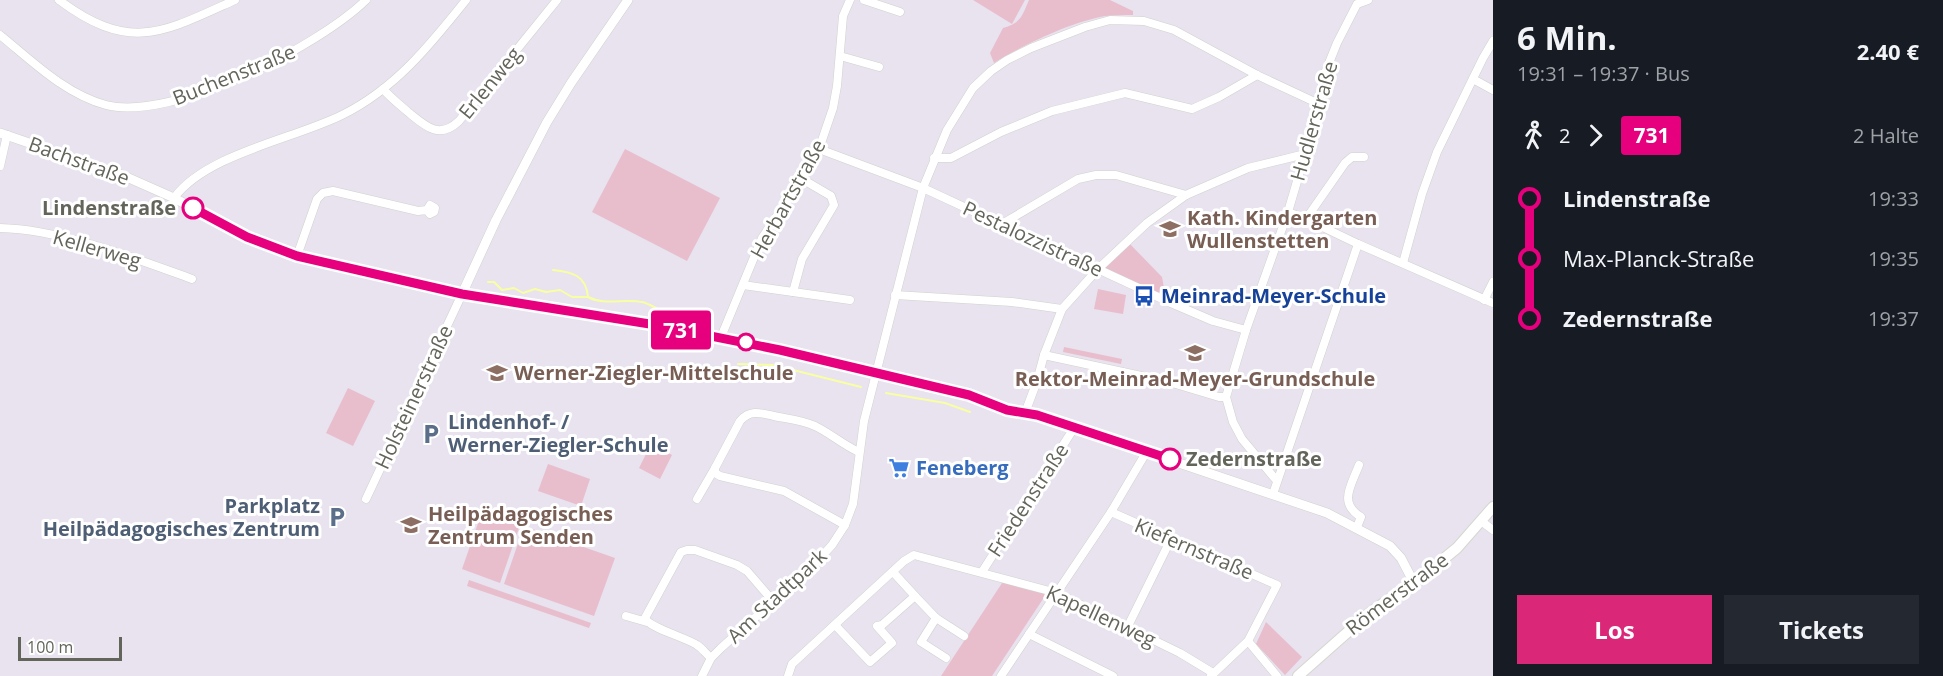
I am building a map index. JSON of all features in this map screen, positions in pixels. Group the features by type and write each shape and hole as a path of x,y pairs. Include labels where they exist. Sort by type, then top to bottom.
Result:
{"main road":[{"name":"Römerstraße","path":"1298,676 1367,615 1457,548 1493,507"}],"street":[{"path":"59,0 105,28 141,33 175,26 235,0"},
{"name":"Buchenstraße","path":"0,35 48,74 81,94 107,105 145,108 174,102 276,61 327,32 366,0"},
{"path":"174,198 188,184 227,160 342,115 383,89 411,65 466,0"},
{"name":"Erlenweg","path":"383,89 429,128 448,129 459,121 557,0"},
{"path":"462,294 495,220 547,122 628,0"},
{"name":"Herbartstraße","path":"721,337 762,238 802,179 819,149 832,113 837,86 843,16 850,0"},
{"path":"864,0 900,12"},
{"name":"Hudlerstraße","path":"1226,397 1246,330 1288,212 1325,73 1358,2 1368,0"},
{"name":"Am Stadtpark","path":"702,676 711,658 813,566 832,545 844,525 853,504 859,452 876,374 923,188 947,130 973,88 991,71 1031,48 1085,27 1110,20 1144,21 1174,30 1257,75 1317,104"},
{"path":"1403,263 1422,194 1437,152 1493,41"},
{"path":"840,56 879,67"},
{"path":"934,158 951,158 1001,132 1052,111 1125,93 1192,109 1219,97 1257,75"},
{"path":"1473,79 1493,90"},
{"path":"0,166 4,134"},
{"name":"Bachstraße","path":"4,134 106,169 174,198 247,237 297,256 462,294 721,337 969,395 1007,410 1025,413 1147,451 1327,513 1357,527 1394,550 1413,581"},
{"name":"Pestalozzistraße","path":"819,149 923,188 1190,311 1213,321 1246,330"},
{"path":"1025,413 1062,309 1098,269 1147,223 1186,195 1248,168 1305,154"},
{"path":"1306,219 1346,162 1352,157 1364,157"},
{"path":"1002,224 1078,179 1096,175 1116,175 1186,195"},
{"path":"793,292 802,259 834,205 831,196 802,179"},
{"path":"297,256 317,199 323,193 333,191 418,211 427,210"},
{"path":"1288,212 1493,303"},
{"name":"Kellerweg","path":"0,228 36,232 74,241 192,279"},
{"path":"1273,494 1358,244"},
{"path":"1484,300 1493,282"},
{"path":"743,285 850,300"},
{"name":"Holsteinerstraße","path":"366,499 462,294"},
{"path":"895,296 1012,302 1062,309"},
{"path":"1044,356 1169,382 1226,397 1233,423 1242,439 1277,481"},
{"path":"697,499 740,420 752,412 789,418 812,425 826,432 844,446 859,452"},
{"name":"Friedenstraße","path":"982,572 1074,428"},
{"path":"1002,676 1111,512 1147,451"},
{"path":"1357,527 1361,517 1351,511 1347,502 1359,465"},
{"path":"715,468 715,473 720,476 784,491 844,525"},
{"name":"Kiefernstraße","path":"1111,512 1277,585 1248,641"},
{"path":"1481,521 1493,530"},
{"path":"1127,628 1171,539"},
{"path":"647,622 645,618 648,609 675,560 681,552 687,550 695,550 737,565 747,572 773,601"},
{"name":"Kapellenweg","path":"893,572 914,555 1057,592 1180,653 1212,675"},
{"path":"788,676 792,664 893,572 936,618 964,636"},
{"path":"835,624 870,662 892,643 877,626 882,625 915,597"},
{"path":"626,616 687,639 711,658"},
{"path":"936,618 921,642 946,658"},
{"path":"1029,634 1113,676"},
{"path":"1212,675 1248,641 1277,676"}],"shaded area":[{"path":"973,0 1025,0 1012,24"},
{"path":"1029,0 1110,0 1133,11 1133,15 1105,16 1077,23 1033,42 994,63 990,53 1003,28 1014,24 1020,18"},
{"path":"625,149 720,198 687,261 592,212"},
{"path":"1128,242 1162,277 1164,288 1156,295 1100,268"},
{"path":"1098,289 1126,295 1123,314 1094,309"},
{"path":"1064,347 1122,359 1121,364 1063,352"},
{"path":"348,388 375,401 353,446 326,433"},
{"path":"651,444 672,455 660,479 639,468"},
{"path":"548,464 590,479 581,506 538,491"},
{"path":"483,509 521,522 500,583 462,569"},
{"path":"524,526 615,558 594,616 504,584"},
{"path":"469,580 591,623 589,628 467,586"},
{"path":"1004,580 1049,590 992,676 941,676"},
{"path":"1266,622 1302,657 1285,675 1256,644"}],"waterway":[{"path":"553,270 577,276 584,284 588,297 594,300 635,301 656,308"},
{"path":"488,282 494,282 502,290 514,288 523,293 535,289 546,292 560,290 572,297 587,297"},
{"path":"738,364 773,365"},
{"path":"793,370 861,387"},
{"path":"886,393 945,403 970,412"}],"bus line":[{"name":"731","path":"193,208 247,237 297,256 462,294 674,328 780,350 979,397 1013,412 1037,415 1170,459"}],"place":[{"name":"Lindenstraße","path":"193,208"},
{"name":"Kath. Kindergarten Wullenstetten","path":"1170,229"},
{"name":"Meinrad-Meyer-Schule","path":"1144,296"},
{"name":"Rektor-Meinrad-Meyer-Grundschule","path":"1195,353"},
{"name":"Werner-Ziegler-Mittelschule","path":"497,373"},
{"name":"Lindenhof- / Werner-Ziegler-Schule","path":"431,434"},
{"name":"Zedernstraße","path":"1170,459"},
{"name":"Feneberg","path":"899,468"},
{"name":"Parkplatz Heilpädagogisches Zentrum","path":"337,517"},
{"name":"Heilpädagogisches Zentrum Senden","path":"411,525"}]}
